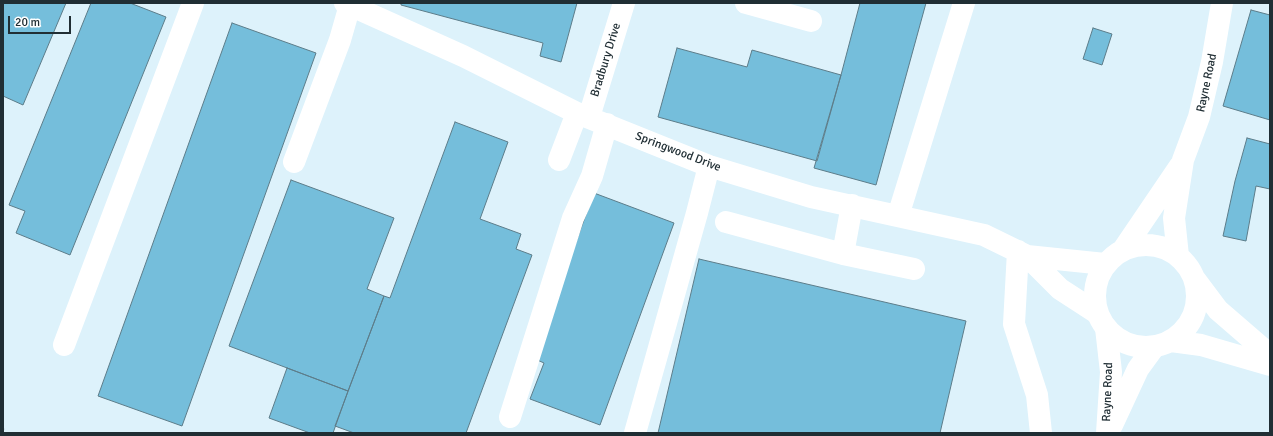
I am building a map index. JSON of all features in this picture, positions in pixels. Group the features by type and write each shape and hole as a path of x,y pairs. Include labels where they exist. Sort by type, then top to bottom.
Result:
{"street":[{"path":"64,345 192,3"},
{"name":"Bradbury Drive","path":"591,118 624,3"},
{"path":"746,3 811,21"},
{"path":"898,216 964,3"},
{"name":"Rayne Road","path":"1178,256 1174,218 1184,160 1199,117 1212,62 1222,3"},
{"path":"294,162 340,40 347,4"},
{"name":"Springwood Drive","path":"347,4 463,56 591,118 709,166 811,197 984,235 1023,253 1105,264"},
{"path":"560,160 591,118"},
{"path":"510,417 572,218 592,176 591,118"},
{"name":"Rayne Road","path":"1123,250 1184,160"},
{"path":"635,433 709,166"},
{"path":"843,254 852,205"},
{"path":"726,222 843,254 914,269"},
{"name":"Rayne Road","path":"1136,245 1162,247 1178,256 1186,264 1194,277 1197,296 1194,314 1185,329 1162,344 1138,369 1108,433 1111,372 1101,320 1094,295 1098,278 1105,264 1123,250 1136,245"},
{"path":"1023,253 1014,324 1037,395 1041,433"},
{"name":"Springwood Drive","path":"1023,253 1060,289 1101,320"},
{"path":"1194,277 1218,310 1270,355"},
{"path":"1101,320 1119,340 1136,346 1162,344 1201,345 1270,365"}],"path":[{"path":"3,429 5,433"}],"building":[{"path":"3,3 66,3 23,105 3,96"},
{"path":"91,3 130,3 166,17 70,255 16,233 25,211 9,205"},
{"path":"401,3 577,3 561,62 540,56 543,43 401,5"},
{"path":"860,3 926,3 876,185 814,168"},
{"path":"1251,10 1270,15 1270,120 1223,106"},
{"path":"232,23 316,53 182,426 98,396"},
{"path":"1093,28 1112,34 1102,65 1083,59"},
{"path":"677,48 747,67 752,50 841,75 817,161 658,117"},
{"path":"455,122 508,142 480,219 521,234 516,249 532,255 466,433 354,433 335,426 384,296 390,298"},
{"path":"1247,138 1270,144 1270,189 1256,186 1246,241 1223,236 1235,181"},
{"path":"291,180 394,218 367,289 384,296 348,391 229,346"},
{"path":"594,193 674,223 600,425 530,399 544,363 533,358"},
{"path":"699,259 966,321 940,433 658,433"},
{"path":"287,368 348,391 333,433 310,433 269,418"}]}
